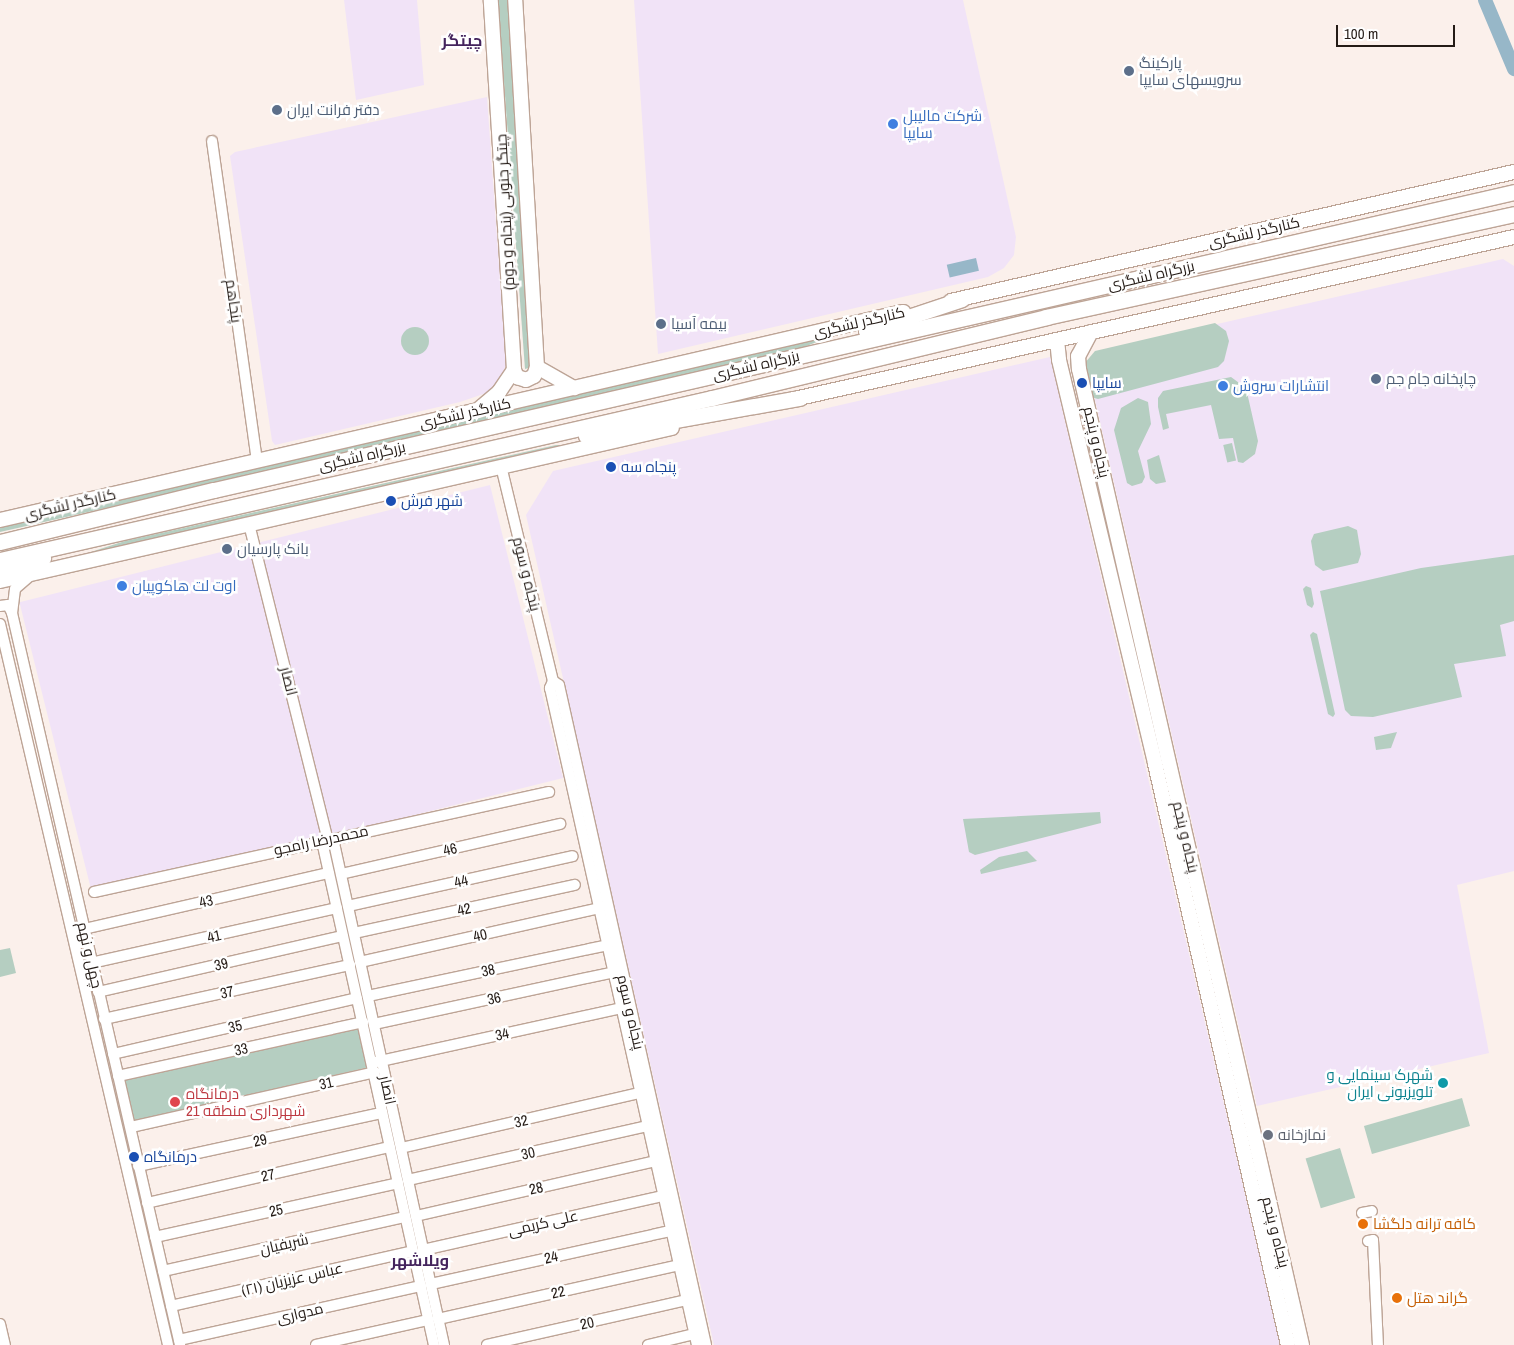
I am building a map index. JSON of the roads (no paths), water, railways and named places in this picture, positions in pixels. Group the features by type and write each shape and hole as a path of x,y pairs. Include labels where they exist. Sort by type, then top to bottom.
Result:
{"highway":[{"name":"بزرگراه لشگری","path":"0,542 214,490 815,351 1514,192"},
{"name":"بزرگراه لشگری","path":"0,560 112,533 525,442 1046,317 1514,214"},
{"path":"815,351 962,299"},
{"path":"525,442 620,432 705,413 800,398"},
{"path":"0,574 112,533"}],"main road":[{"name":"چیتگر جنوبی (پنجاه و دوم)","path":"492,0 514,370"},
{"name":"چیتگر جنوبی (پنجاه و دوم)","path":"515,0 537,367"},
{"name":"کنارگذر لشگری","path":"2,518 1512,173"},
{"path":"0,581 1514,237"},
{"path":"1061,365 1078,362 1078,356 1092,332"},
{"name":"پنجاه و پنجم","path":"1057,340 1061,365 1162,762"},
{"name":"پنجاه و پنجم","path":"1078,362 1162,762 1267,1226 1288,1345"},
{"path":"477,410 499,392 514,370 518,377 526,380 534,376 537,367 574,388"},
{"name":"پنجاه و پنجم","path":"1267,1226 1302,1345"}],"street":[{"name":"پنجاهم","path":"212,141 257,461"},
{"name":"پنجاه و سوم","path":"502,466 553,681 550,688 695,1340"},
{"name":"انصار","path":"249,524 327,838 334,843 341,874 368,996 369,1023 377,1065 382,1113 390,1147 403,1182 411,1216 433,1320 434,1345"},
{"name":"چهل و نهم","path":"34,573 15,589 12,613 179,1343"},
{"path":"0,606 8,605 12,613"},
{"name":"چهل و نهم","path":"0,624 168,1345"},
{"name":"پنجاه و سوم","path":"553,681 559,685 706,1345"},
{"name":"محمدرضا رامجو","path":"94,892 327,838 549,792"},
{"name":"46","path":"341,874 560,824"},
{"name":"انصار","path":"327,838 323,846 357,998 369,1023"},
{"name":"44","path":"348,906 573,856"},
{"name":"43","path":"84,929 329,873"},
{"name":"42","path":"354,933 575,885"},
{"name":"41","path":"92,963 337,908"},
{"name":"40","path":"360,962 599,908"},
{"name":"39","path":"98,992 343,936"},
{"name":"38","path":"368,996 607,945"},
{"name":"37","path":"104,1019 350,965"},
{"name":"36","path":"369,1023 614,972"},
{"name":"35","path":"113,1054 357,998"},
{"name":"34","path":"377,1065 622,1008"},
{"name":"33","path":"118,1076 369,1023"},
{"name":"انصار","path":"377,1065 401,1148 403,1182"},
{"name":"31","path":"131,1127 377,1065"},
{"name":"32","path":"401,1148 640,1093"},
{"name":"29","path":"138,1166 382,1113"},
{"name":"30","path":"403,1182 648,1126"},
{"name":"27","path":"147,1203 390,1147"},
{"name":"28","path":"411,1216 656,1161"},
{"name":"25","path":"155,1237 403,1182"},
{"name":"علی کریمی","path":"418,1251 663,1196"},
{"name":"شریفیان","path":"163,1271 411,1216"},
{"name":"24","path":"426,1285 671,1231"},
{"path":"1368,1241 1373,1240 1378,1345"},
{"name":"عباس عزیزیان (۲۱)","path":"171,1306 418,1251"},
{"name":"22","path":"316,1345 678,1265"},
{"name":"مدواری","path":"179,1343 426,1285"},
{"name":"20","path":"487,1345 686,1300"},
{"name":"انصار","path":"433,1320 444,1345"},
{"path":"0,1324 5,1345"},
{"path":"648,1345 695,1340"}],"water":[{"path":"976,258 979,271 950,277 947,265"}],"waterway":[{"path":"1485,0 1514,69"}],"place":[{"name":"پارکینگ سرویسهای سایپا","path":"1129,71"},
{"name":"دفتر فرانت ایران","path":"277,110"},
{"name":"شرکت مالیبل سایپا","path":"893,124"},
{"name":"بیمه آسیا","path":"661,324"},
{"name":"چاپخانه جام جم","path":"1376,379"},
{"name":"سایپا","path":"1082,383"},
{"name":"انتشارات سروش","path":"1223,386"},
{"name":"پنجاه سه","path":"611,467"},
{"name":"شهر فرش","path":"391,501"},
{"name":"بانک پارسیان","path":"227,549"},
{"name":"اوت لت هاکوپیان","path":"122,586"},
{"name":"شهرک سینمایی و تلویزیونی ایران","path":"1443,1083"},
{"name":"درمانگاه شهرداری منطقه 21","path":"175,1102"},
{"name":"نمازخانه","path":"1268,1135"},
{"name":"درمانگاه","path":"134,1157"},
{"name":"کافه ترانه دلگشا","path":"1363,1224"},
{"name":"گراند هتل","path":"1397,1298"}],"district":[{"name":"چیتگر","path":"462,40"},
{"name":"ویلاشهر","path":"420,1260"}]}
